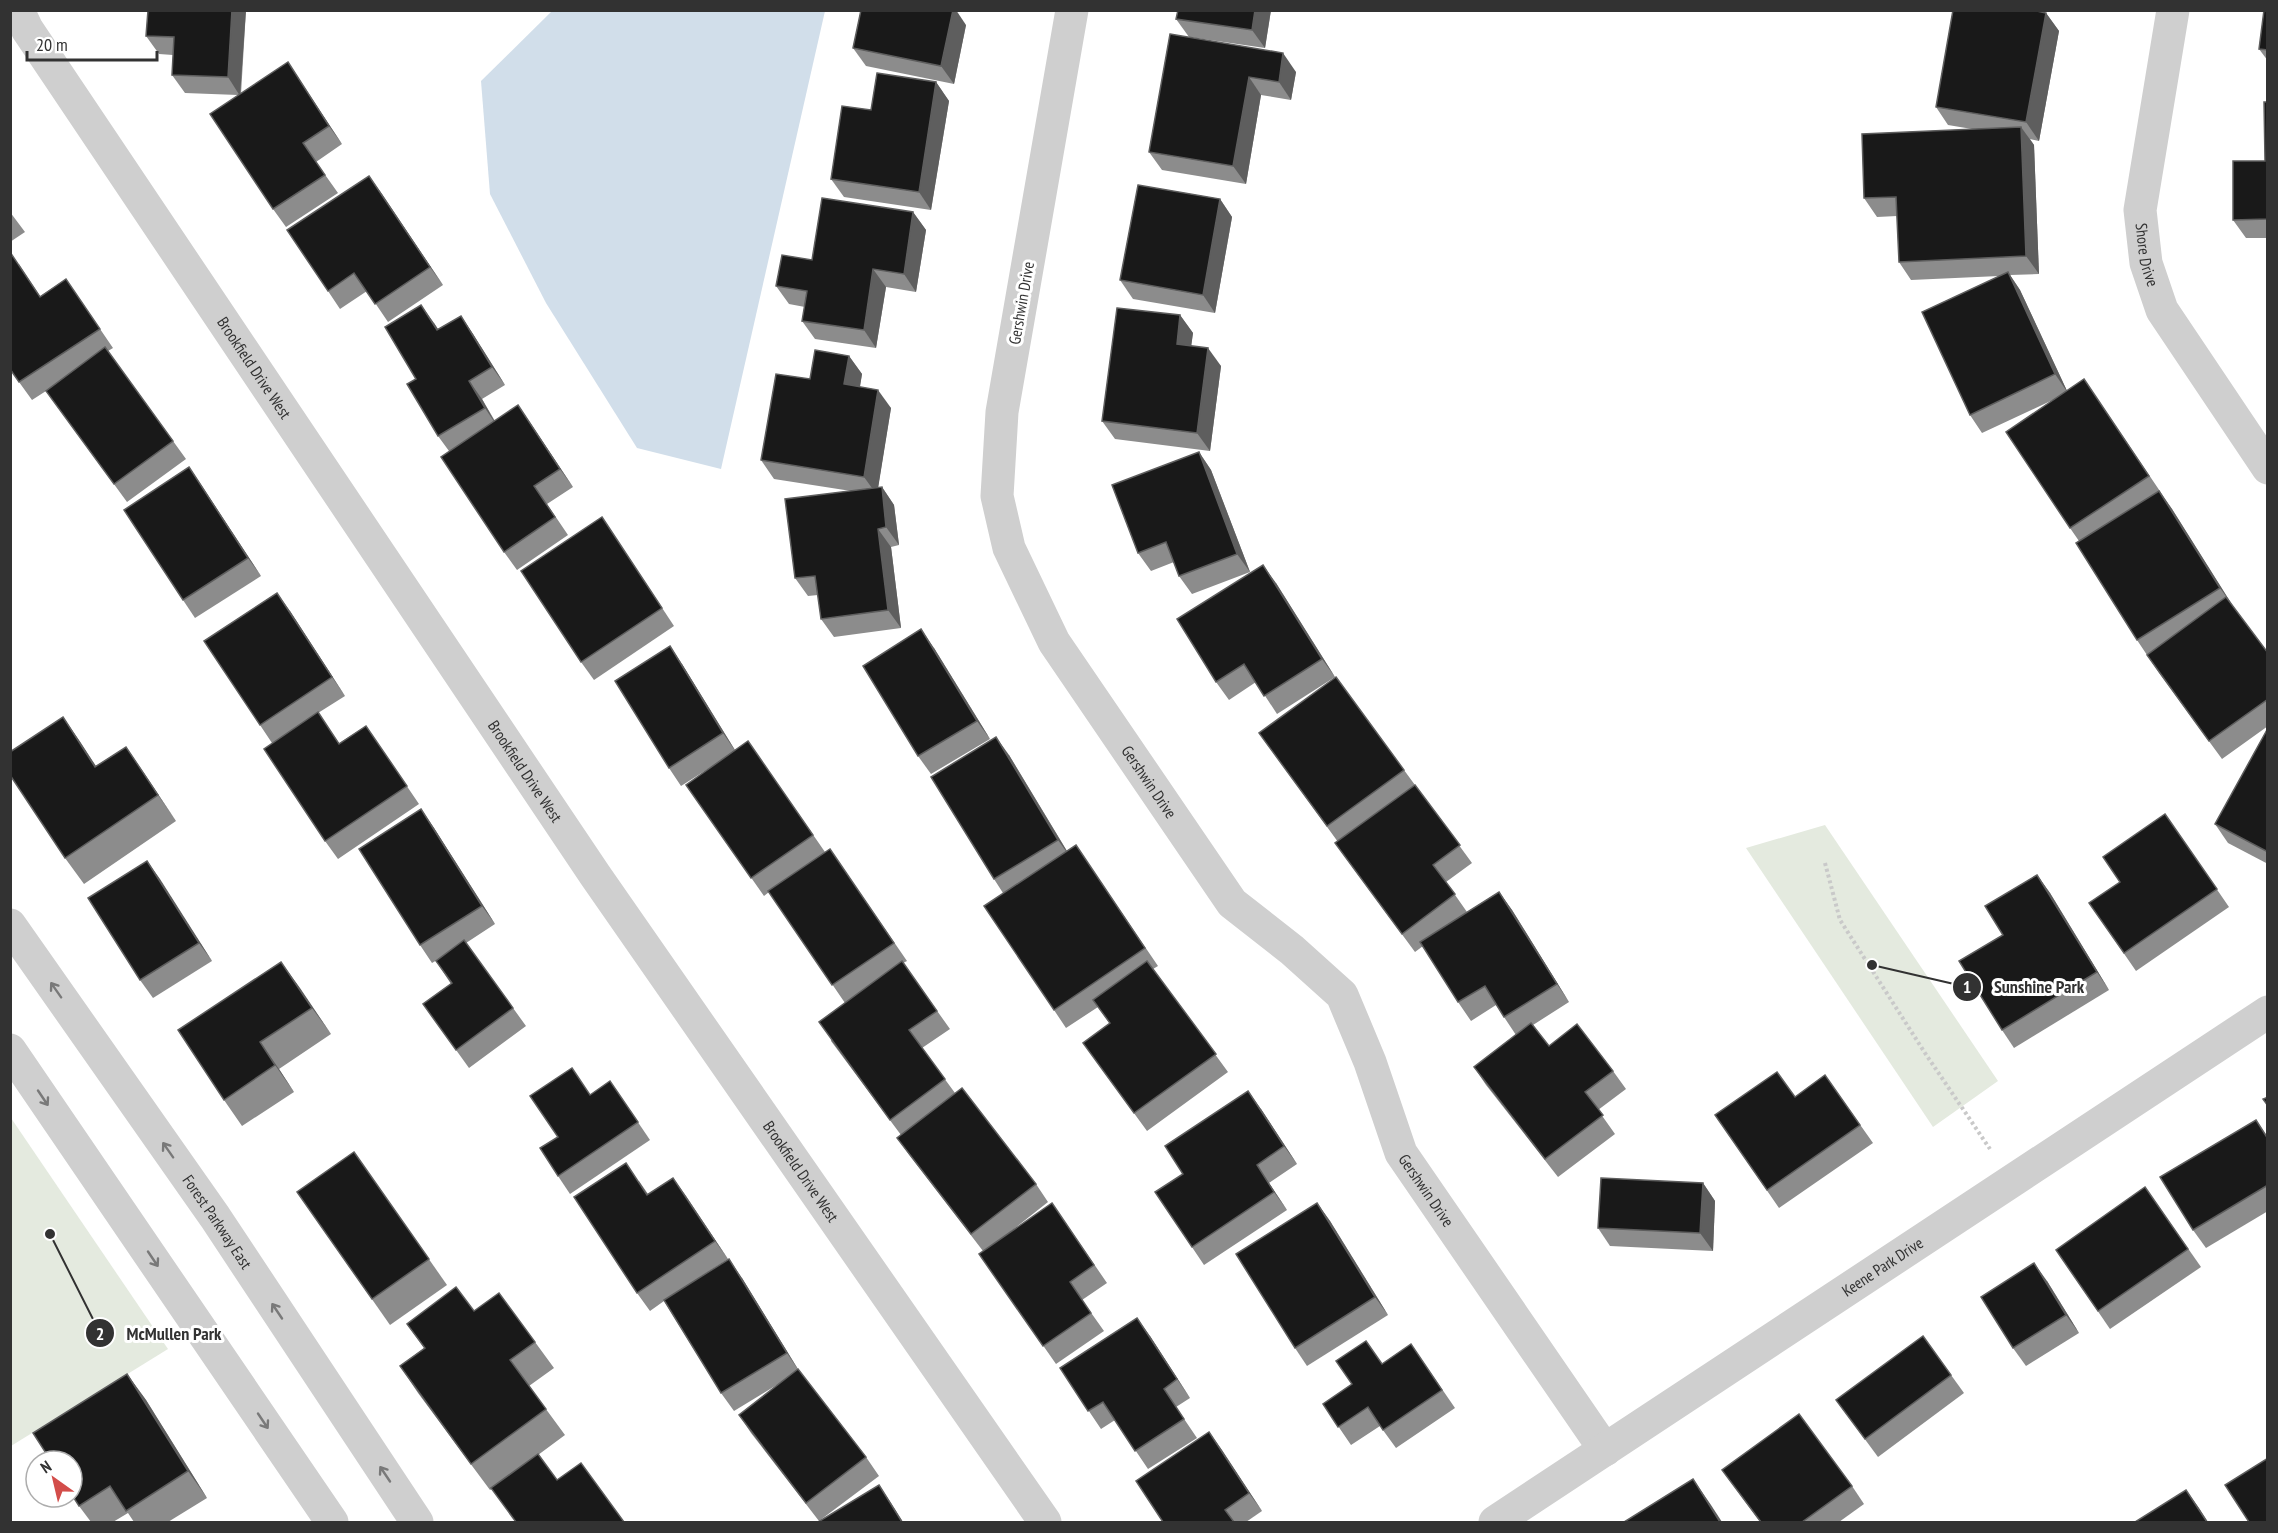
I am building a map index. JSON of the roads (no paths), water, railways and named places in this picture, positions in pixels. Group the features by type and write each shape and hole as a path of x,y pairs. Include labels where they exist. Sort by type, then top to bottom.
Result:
{"street":[{"name":"Brookfield Drive West","path":"18,10 34,39 588,865 1045,1522"},
{"name":"Gershwin Drive","path":"1072,10 1002,412 997,496 1009,548 1054,642 1232,903 1292,950 1342,996 1370,1062 1401,1153 1605,1450"},
{"name":"Shore Drive","path":"2174,10 2140,210 2146,263 2162,310 2268,468"},
{"name":"Forest Parkway East","path":"10,925 215,1217 417,1522"},
{"name":"Keene Park Drive","path":"1495,1522 2268,1012"},
{"path":"10,1050 332,1522"}],"place":[{"name":"Sunshine Park","path":"1872,965"},
{"name":"McMullen Park","path":"50,1234"}]}
